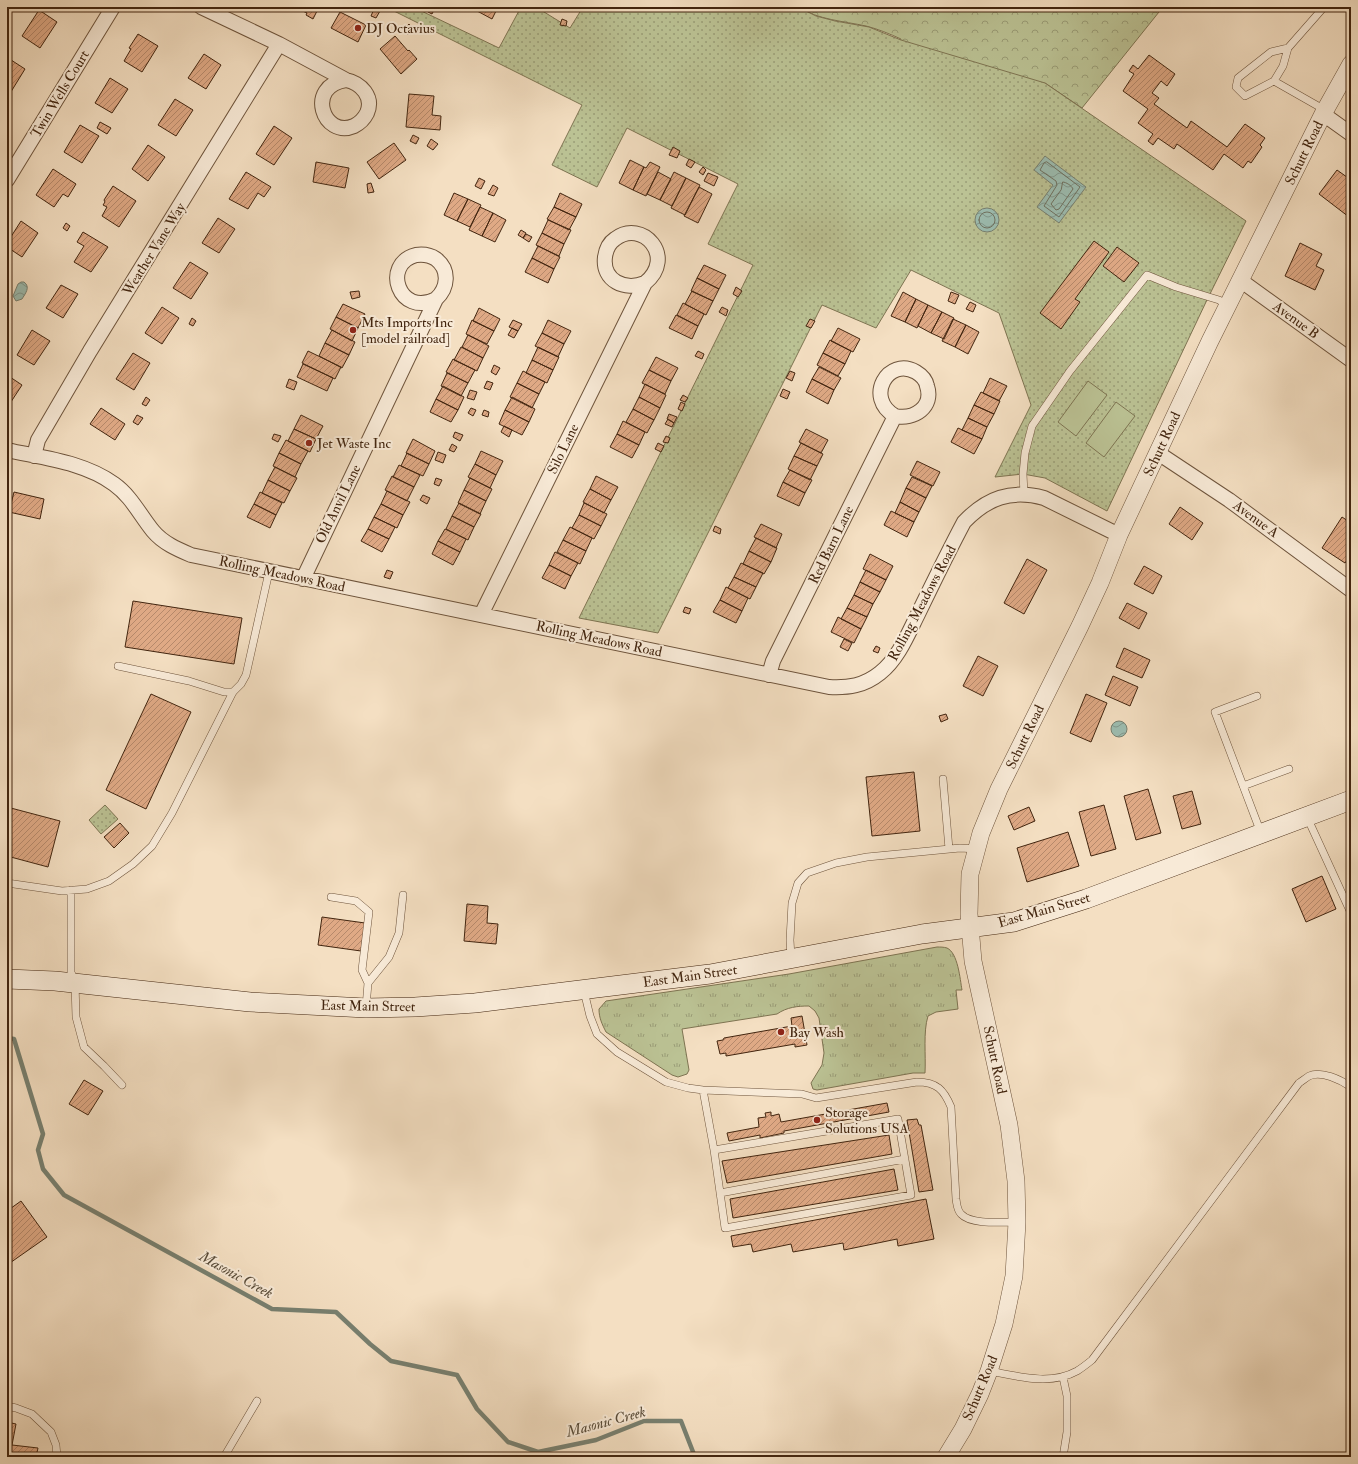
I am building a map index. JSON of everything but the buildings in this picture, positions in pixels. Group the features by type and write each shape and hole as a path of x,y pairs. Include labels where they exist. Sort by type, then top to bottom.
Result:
{"main road":[{"name":"East Main Street","path":"7,978 75,983 250,1002 366,1008 415,1007 475,1003 584,991 710,974 922,934 1014,922 1086,899 1351,800"}],"street":[{"name":"Twin Wells Court","path":"7,180 113,7"},
{"path":"201,7 279,44 346,80"},
{"name":"Weather Vane Way","path":"34,456 38,440 86,358 279,44"},
{"name":"Schutt Road","path":"946,1457 963,1429 980,1394 1004,1324 1014,1276 1018,1222 1016,1181 1009,1125 973,961 969,914 970,874 981,833 1000,789 1083,619 1120,535 1240,280 1324,112 1351,64"},
{"path":"1324,112 1351,134"},
{"name":"Avenue B","path":"1240,280 1351,360"},
{"name":"Silo Lane","path":"481,615 645,283"},
{"name":"Old Anvil Lane","path":"303,579 436,299"},
{"name":"Red Barn Lane","path":"768,675 895,416"},
{"name":"Rolling Meadows Road","path":"7,450 76,466 95,472 115,484 135,506 153,531 174,548 191,555 829,687 846,688 865,683 878,675 891,663 904,642 964,522 973,512 992,500 1014,494 1034,495 1053,501 1120,535"},
{"name":"Avenue A","path":"1158,453 1229,500 1351,590"}],"lane":[{"path":"1288,48 1271,52 1238,78 1236,87 1245,96 1274,81 1283,66 1288,48 1324,7"},
{"path":"1274,81 1324,112"},
{"path":"1024,494 1023,474 1025,453 1032,426 1070,371 1146,275 1176,287 1219,300 1228,305"},
{"path":"7,883 62,891 87,889 109,882 133,864 152,846 172,813 233,692 241,684 246,675 269,572"},
{"path":"118,666 189,681 224,692 233,692"},
{"path":"1257,696 1215,712 1261,833"},
{"path":"1243,786 1289,769"},
{"path":"943,779 949,849"},
{"path":"1307,816 1351,913"},
{"path":"791,959 790,940 792,903 798,883 807,873 836,863 859,859 960,848 977,849"},
{"path":"71,890 71,972 75,983 76,1017 84,1047 122,1086"},
{"path":"368,983 389,957 399,933 403,895"},
{"path":"332,897 356,901 369,912 362,970 368,983 366,1008"},
{"path":"584,991 590,1016 597,1034 617,1052 666,1082 688,1088 703,1090 802,1094 816,1098 917,1082 927,1082 935,1085 942,1090 951,1107 956,1200 957,1208 960,1214 975,1221 1018,1222"},
{"path":"989,1371 1034,1379 1064,1377 1078,1371 1092,1360 1299,1083 1311,1075 1326,1076 1340,1079 1351,1087"},
{"path":"703,1090 714,1150 725,1228 911,1195 898,1119 714,1150"},
{"path":"720,1193 904,1160"},
{"path":"1063,1457 1067,1432 1067,1396 1064,1377"},
{"path":"224,1457 257,1401"},
{"path":"7,1406 32,1414 51,1432 56,1445 57,1457"}],"green space":[{"path":"386,7 413,7 499,48 521,7 536,7 570,28 583,7 798,7 816,16 869,27 901,40 1045,83 1246,221 1107,511 1045,478 1023,474 995,477 1031,405 999,313 911,270 876,328 822,305 658,633 579,618 753,265 708,244 738,184 627,128 597,187 552,165 582,105"},
{"path":"798,7 1163,7 1082,108 1045,83 821,205 901,39 870,27 831,20 814,15"},
{"path":"1088,381 1107,395 1076,436 1058,422"},
{"path":"1116,402 1135,416 1104,457 1086,443"},
{"path":"105,805 118,819 101,834 89,820"},
{"path":"937,947 947,948 954,955 958,967 962,990 956,990 958,1009 936,1012 928,1016 925,1036 925,1073 913,1073 817,1090 813,1089 811,1083 822,1065 824,1053 819,1018 815,1011 809,1006 805,1006 789,1008 777,1014 682,1029 689,1070 687,1074 678,1077 672,1075 606,1032 600,1015 599,1009 606,1001 789,974"}],"water":[{"path":"1045,156 1086,187 1059,223 1037,207 1053,185 1034,170"},
{"path":"987,208 992,209 998,215 998,225 992,231 987,232 982,231 976,225 975,220 976,215 982,209"},
{"path":"21,282 26,284 27,290 22,299 16,301 13,296 18,284"},
{"path":"1119,721 1125,723 1127,729 1125,735 1119,737 1113,735 1111,729 1113,723"}],"waterway":[{"name":"Masonic Creek","path":"7,1038 14,1039 43,1134 38,1150 43,1169 64,1195 272,1309 336,1312 370,1344 391,1361 457,1375 477,1409 508,1442 538,1452 596,1440 644,1421 681,1421 695,1457"}],"place":[{"name":"DJ Octavius","path":"358,28"},
{"name":"Mts Imports Inc [model railroad]","path":"353,330"},
{"name":"Jet Waste Inc","path":"309,443"},
{"name":"Bay Wash","path":"781,1032"},
{"name":"Storage Solutions USA","path":"817,1120"}]}
